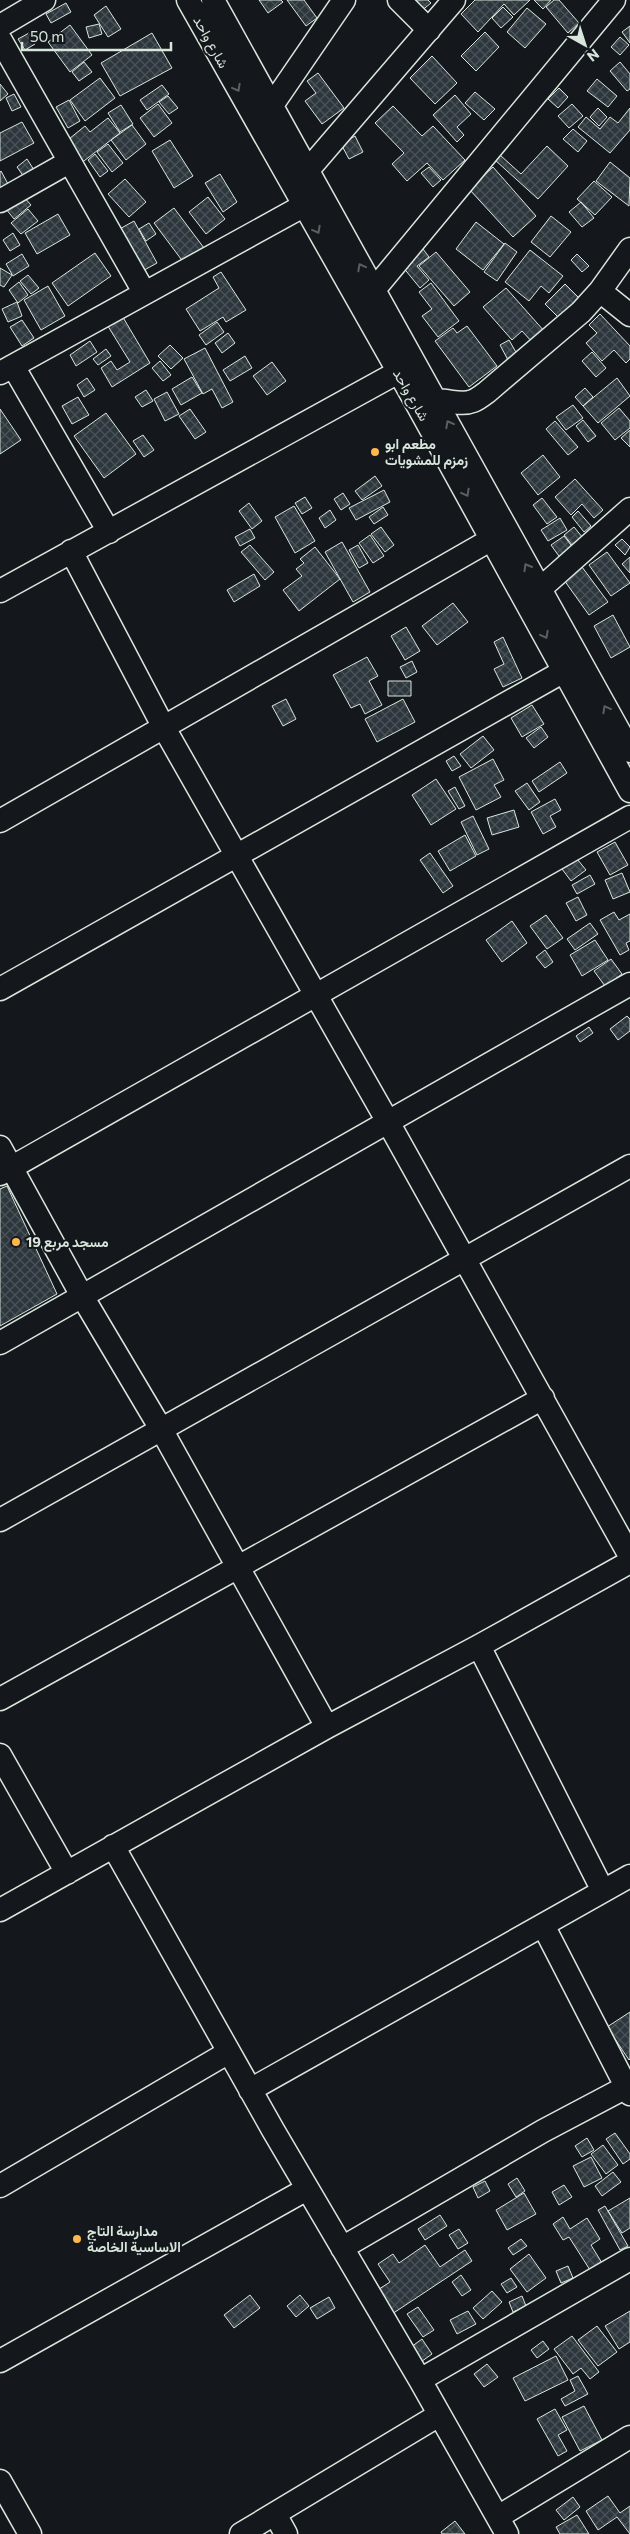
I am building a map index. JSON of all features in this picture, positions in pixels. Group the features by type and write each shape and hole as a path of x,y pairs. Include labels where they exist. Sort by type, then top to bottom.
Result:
{"street":[{"path":"0,26 44,0"},
{"name":"شارع واحد","path":"188,0 303,206 406,367 540,590 630,751"},
{"name":"شارع واحد","path":"213,0 374,291 406,367"},
{"path":"258,126 344,0"},
{"path":"399,0 428,30"},
{"path":"308,170 454,0"},
{"path":"374,291 614,0"},
{"path":"0,39 144,292"},
{"path":"0,201 69,162"},
{"path":"109,532 7,369 303,206"},
{"path":"427,403 473,401 580,312 600,291 630,249"},
{"path":"600,291 630,316"},
{"path":"0,591 406,367"},
{"name":"شارع واحد","path":"427,403 492,539 630,791"},
{"path":"540,590 630,509"},
{"path":"0,821 492,539"},
{"path":"71,551 163,726 388,1122 630,1556"},
{"path":"0,989 564,672"},
{"path":"6,1171 630,817"},
{"path":"0,1342 630,984"},
{"path":"0,1147 6,1171 161,1430 327,1727"},
{"path":"0,1520 630,1166"},
{"path":"0,1699 543,1398"},
{"path":"0,1910 327,1727 479,1646 630,1562"},
{"path":"479,1646 603,1891"},
{"path":"0,1755 67,1873"},
{"path":"113,1846 250,2090 420,2380 502,2526 630,2437"},
{"path":"250,2090 630,1876"},
{"path":"342,2248 543,2131 629,2089 543,1925"},
{"path":"0,2186 229,2052"},
{"path":"0,2361 307,2189"},
{"path":"420,2380 630,2259"},
{"path":"241,2534 439,2415"},
{"path":"0,2481 30,2534"},
{"path":"275,2514 286,2534"}],"building":[{"path":"259,0 281,0 283,2 268,13"},
{"path":"287,0 304,0 317,18 306,26"},
{"path":"401,0 428,0 431,3 415,16"},
{"path":"475,0 530,0 514,15 504,4 478,32 461,14"},
{"path":"534,0 551,0 543,9"},
{"path":"554,0 559,0 579,23 568,33 546,7"},
{"path":"66,3 71,12 51,23 46,14"},
{"path":"106,6 121,29 108,37 94,15"},
{"path":"503,7 513,17 501,28 492,18"},
{"path":"527,8 546,24 525,48 507,32"},
{"path":"99,24 102,34 89,38 86,27"},
{"path":"70,25 92,55 70,72 48,42"},
{"path":"630,26 630,43 622,32"},
{"path":"485,32 499,47 476,71 461,56"},
{"path":"29,33 35,44 25,50 18,39"},
{"path":"152,33 172,68 120,96 101,63"},
{"path":"620,37 629,45 620,55 611,47"},
{"path":"432,56 457,83 435,104 410,78"},
{"path":"84,62 92,72 79,81 72,72"},
{"path":"620,62 630,74 630,89 627,91 610,71"},
{"path":"318,73 344,108 322,124 305,101 316,93 307,81"},
{"path":"100,78 115,98 85,121 70,100"},
{"path":"597,79 617,96 608,107 587,91"},
{"path":"0,84 8,94 0,101"},
{"path":"162,85 169,94 147,110 140,100"},
{"path":"559,88 568,97 558,108 548,99"},
{"path":"475,92 495,109 484,120 465,103"},
{"path":"14,94 21,107 12,111 6,98"},
{"path":"455,95 471,114 457,127 464,135 457,142 433,115"},
{"path":"168,96 178,108 169,114 159,102"},
{"path":"69,100 80,121 68,128 56,107"},
{"path":"158,104 172,123 154,137 140,118"},
{"path":"572,104 583,116 569,128 558,116"},
{"path":"121,105 133,124 120,132 108,113"},
{"path":"393,106 422,136 433,126 465,160 443,180 427,163 407,181 392,164 404,153 375,123"},
{"path":"598,108 607,117 599,126 590,117"},
{"path":"630,108 630,130 610,153 578,127 586,117 600,129 610,117 618,123"},
{"path":"108,118 120,133 80,164 64,143 85,126 90,132"},
{"path":"22,122 34,143 0,161 0,133"},
{"path":"132,125 146,144 126,160 111,140"},
{"path":"573,129 587,141 578,152 563,139"},
{"path":"355,136 363,152 349,159 341,144"},
{"path":"170,140 193,176 174,188 152,151"},
{"path":"108,144 123,163 112,172 97,152"},
{"path":"547,146 568,166 538,199 495,160 500,155 521,174"},
{"path":"95,154 108,171 100,177 88,160"},
{"path":"27,159 34,170 24,177 17,167"},
{"path":"610,162 630,178 629,206 596,181"},
{"path":"429,167 441,180 433,187 421,173"},
{"path":"493,167 536,216 513,237 469,189"},
{"path":"0,172 8,184 0,188"},
{"path":"220,174 237,202 223,212 205,183"},
{"path":"125,179 146,202 129,217 108,194"},
{"path":"594,181 612,197 595,215 577,199"},
{"path":"23,196 31,205 14,219 6,209"},
{"path":"208,197 225,219 206,234 189,212"},
{"path":"581,202 594,218 582,227 569,212"},
{"path":"174,208 207,252 187,267 154,223"},
{"path":"28,209 38,221 21,234 11,223"},
{"path":"58,214 70,235 37,254 25,233"},
{"path":"551,216 571,232 550,257 531,242"},
{"path":"134,221 157,263 139,273 116,231"},
{"path":"476,222 504,244 483,270 456,249"},
{"path":"149,223 156,234 146,241 139,229"},
{"path":"13,233 20,245 10,251 3,240"},
{"path":"505,243 517,252 497,281 484,272"},
{"path":"423,249 429,257 417,266 429,280 420,288 402,266"},
{"path":"530,250 563,276 549,293 541,286 529,301 505,282"},
{"path":"436,252 470,292 454,306 419,266"},
{"path":"95,253 111,276 68,306 52,283"},
{"path":"22,254 29,266 13,276 6,264"},
{"path":"577,254 589,266 582,272 571,260"},
{"path":"0,268 12,275 4,287 0,285"},
{"path":"221,272 246,310 226,322 223,317 200,331 186,309 219,288 213,277"},
{"path":"28,275 39,288 31,294 20,281"},
{"path":"19,282 28,295 18,303 9,290"},
{"path":"431,283 459,321 438,337 422,316 432,309 419,292"},
{"path":"565,284 580,299 559,318 545,304"},
{"path":"48,286 65,316 41,330 24,300"},
{"path":"506,288 545,332 533,343 522,331 512,340 483,307"},
{"path":"17,302 22,316 8,322 2,309"},
{"path":"121,314 150,363 112,387 101,368 111,361 117,370 130,362 106,323"},
{"path":"600,314 630,346 630,359 626,363 614,350 602,361 586,343 597,333 589,325"},
{"path":"22,320 34,338 22,346 10,327"},
{"path":"217,322 224,332 206,345 199,335"},
{"path":"467,326 497,366 469,387 435,341 453,328 457,333"},
{"path":"228,333 235,343 222,353 215,343"},
{"path":"509,340 517,354 508,360 500,345"},
{"path":"90,341 97,352 76,366 70,355"},
{"path":"170,345 183,358 171,369 158,356"},
{"path":"205,348 233,402 222,408 212,389 203,394 184,359"},
{"path":"106,349 111,356 98,365 93,359"},
{"path":"592,352 606,368 596,377 582,361"},
{"path":"245,356 252,368 230,381 223,370"},
{"path":"160,361 171,375 163,381 152,368"},
{"path":"272,362 286,381 267,395 253,376"},
{"path":"192,377 202,393 181,405 172,389"},
{"path":"87,378 95,390 84,397 77,385"},
{"path":"617,378 630,396 598,423 583,406"},
{"path":"585,388 593,397 583,406 575,397"},
{"path":"146,390 153,401 142,407 135,397"},
{"path":"167,392 179,414 165,421 154,399"},
{"path":"78,397 89,415 72,424 62,406"},
{"path":"573,405 583,418 566,430 556,417"},
{"path":"619,408 630,421 630,428 615,440 601,423"},
{"path":"0,409 21,440 0,454"},
{"path":"190,409 206,432 195,439 179,416"},
{"path":"106,413 136,454 104,478 74,436"},
{"path":"583,420 596,436 588,442 576,426"},
{"path":"555,421 578,447 568,455 546,429"},
{"path":"630,430 630,447 621,438"},
{"path":"143,435 154,450 144,457 133,441"},
{"path":"543,455 560,477 538,495 521,473"},
{"path":"375,476 382,486 362,500 355,491"},
{"path":"575,479 603,510 594,518 582,504 571,515 555,497"},
{"path":"384,490 390,502 356,520 349,508"},
{"path":"343,493 350,504 341,510 334,499"},
{"path":"305,497 312,508 302,514 295,503"},
{"path":"542,498 557,517 547,524 533,505"},
{"path":"249,503 262,521 252,529 239,511"},
{"path":"294,506 315,541 295,553 275,517"},
{"path":"383,507 388,515 374,524 369,517"},
{"path":"330,510 336,520 325,528 319,518"},
{"path":"578,511 591,526 584,532 572,517"},
{"path":"560,518 567,530 548,541 541,530"},
{"path":"381,527 394,545 385,552 371,534"},
{"path":"574,527 583,538 573,546 564,535"},
{"path":"250,529 255,538 240,546 235,537"},
{"path":"370,535 384,556 373,563 359,543"},
{"path":"564,536 574,549 561,559 551,545"},
{"path":"622,539 630,547 625,555 615,545"},
{"path":"342,542 370,592 353,602 325,552"},
{"path":"250,545 274,572 265,580 241,552"},
{"path":"358,545 368,563 359,568 349,550"},
{"path":"315,547 340,579 299,611 283,590 302,576 296,569 304,563 300,559"},
{"path":"607,552 630,583 611,596 589,565"},
{"path":"630,557 630,573 622,564"},
{"path":"582,567 608,602 589,615 564,580"},
{"path":"254,574 260,586 234,602 227,590"},
{"path":"453,603 468,622 437,645 422,626"},
{"path":"613,615 630,647 611,658 594,626"},
{"path":"406,627 420,651 405,660 391,636"},
{"path":"503,637 522,678 503,687 494,669 504,664 494,642"},
{"path":"367,657 378,676 369,681 382,705 365,714 360,704 351,708 333,675"},
{"path":"412,661 417,672 406,678 400,667"},
{"path":"388,681 411,681 411,696 388,696"},
{"path":"286,699 296,719 283,726 272,706"},
{"path":"403,699 415,722 377,742 365,719"},
{"path":"532,705 544,724 522,737 511,718"},
{"path":"541,727 548,737 534,748 526,738"},
{"path":"483,736 494,750 471,768 460,754"},
{"path":"454,756 461,766 452,771 446,761"},
{"path":"493,759 504,780 494,785 501,797 476,810 459,777"},
{"path":"560,762 567,773 539,792 532,781"},
{"path":"436,779 456,809 431,825 412,795"},
{"path":"527,783 540,802 529,810 515,791"},
{"path":"455,787 465,806 459,809 448,791"},
{"path":"555,799 561,810 550,816 556,827 543,834 531,812"},
{"path":"514,810 519,827 492,835 487,818"},
{"path":"473,816 489,849 477,855 461,822"},
{"path":"465,835 476,856 450,871 438,851"},
{"path":"615,842 628,865 610,875 597,852"},
{"path":"430,853 453,886 443,893 420,860"},
{"path":"573,854 586,870 571,881 559,865"},
{"path":"622,873 630,892 613,899 605,880"},
{"path":"590,875 595,884 577,894 572,885"},
{"path":"578,897 587,915 576,921 566,903"},
{"path":"614,912 619,920 630,914 630,941 626,943 629,950 620,955 600,920"},
{"path":"546,915 563,938 547,949 530,926"},
{"path":"512,921 527,943 502,962 486,940"},
{"path":"590,923 598,934 575,950 567,939"},
{"path":"595,940 608,960 582,976 570,955"},
{"path":"545,950 553,962 545,968 536,957"},
{"path":"611,959 622,974 605,986 594,971"},
{"path":"627,1016 630,1019 630,1031 618,1040 610,1029"},
{"path":"589,1027 593,1033 580,1042 576,1036"},
{"name":"مسجد مربع 19","path":"7,1186 57,1294 0,1326 0,1189"},
{"path":"630,2012 630,2059 629,2060 607,2027"},
{"path":"615,2133 630,2154 630,2159 623,2164 606,2139"},
{"path":"587,2138 594,2150 582,2157 575,2146"},
{"path":"603,2145 618,2165 606,2174 591,2154"},
{"path":"591,2157 602,2178 584,2187 573,2166"},
{"path":"613,2172 621,2182 602,2196 595,2186"},
{"path":"517,2178 525,2191 516,2197 508,2184"},
{"path":"485,2181 490,2191 478,2198 473,2187"},
{"path":"564,2185 572,2197 559,2205 552,2192"},
{"path":"524,2193 536,2214 507,2230 496,2210"},
{"path":"630,2198 630,2228 622,2233 608,2211"},
{"path":"605,2206 628,2246 620,2250 598,2210"},
{"path":"440,2215 447,2226 425,2240 418,2229"},
{"path":"563,2217 570,2229 587,2218 600,2239 591,2245 602,2263 590,2270 569,2237 563,2240 553,2224"},
{"path":"459,2229 468,2243 458,2249 449,2235"},
{"path":"521,2239 527,2246 513,2255 508,2248"},
{"path":"425,2245 440,2267 465,2250 472,2261 389,2316 373,2293 390,2282 378,2264 393,2254 399,2263"},
{"path":"529,2254 546,2278 527,2292 510,2269"},
{"path":"568,2266 573,2278 561,2283 556,2271"},
{"path":"461,2275 471,2290 462,2296 452,2282"},
{"path":"511,2278 517,2287 507,2293 501,2284"},
{"path":"492,2291 502,2302 483,2319 473,2308"},
{"path":"250,2295 260,2308 234,2328 224,2315"},
{"path":"300,2295 309,2306 296,2317 287,2306"},
{"path":"522,2296 526,2306 513,2312 509,2302"},
{"path":"329,2297 335,2308 317,2319 310,2308"},
{"path":"418,2307 434,2330 423,2337 407,2314"},
{"path":"468,2311 476,2324 457,2334 450,2320"},
{"path":"630,2311 630,2342 619,2349 605,2326"},
{"path":"597,2326 617,2352 598,2366 578,2340"},
{"path":"572,2336 599,2372 590,2379 581,2368 573,2374 554,2349"},
{"path":"422,2339 432,2354 418,2364 407,2350"},
{"path":"543,2341 549,2349 537,2358 531,2350"},
{"path":"556,2356 568,2380 525,2401 513,2378"},
{"path":"487,2364 498,2377 484,2387 474,2374"},
{"path":"578,2376 588,2394 565,2406 561,2399 575,2391 570,2380"},
{"path":"584,2406 602,2440 580,2451 562,2417"},
{"path":"555,2409 567,2430 558,2435 567,2451 558,2456 537,2419"},
{"path":"608,2496 620,2513 630,2506 630,2534 617,2517 598,2530 586,2511"},
{"path":"573,2497 580,2507 564,2520 556,2510"},
{"path":"577,2515 589,2534 560,2534 556,2527"},
{"path":"455,2521 465,2534 442,2534 441,2532"}],"place":[{"name":"مطعم ابو زمزم للمشويات","path":"375,452"},
{"name":"مسجد مربع 19","path":"16,1242"},
{"name":"مدارسة التاج الاساسية الخاصة","path":"77,2239"}]}
